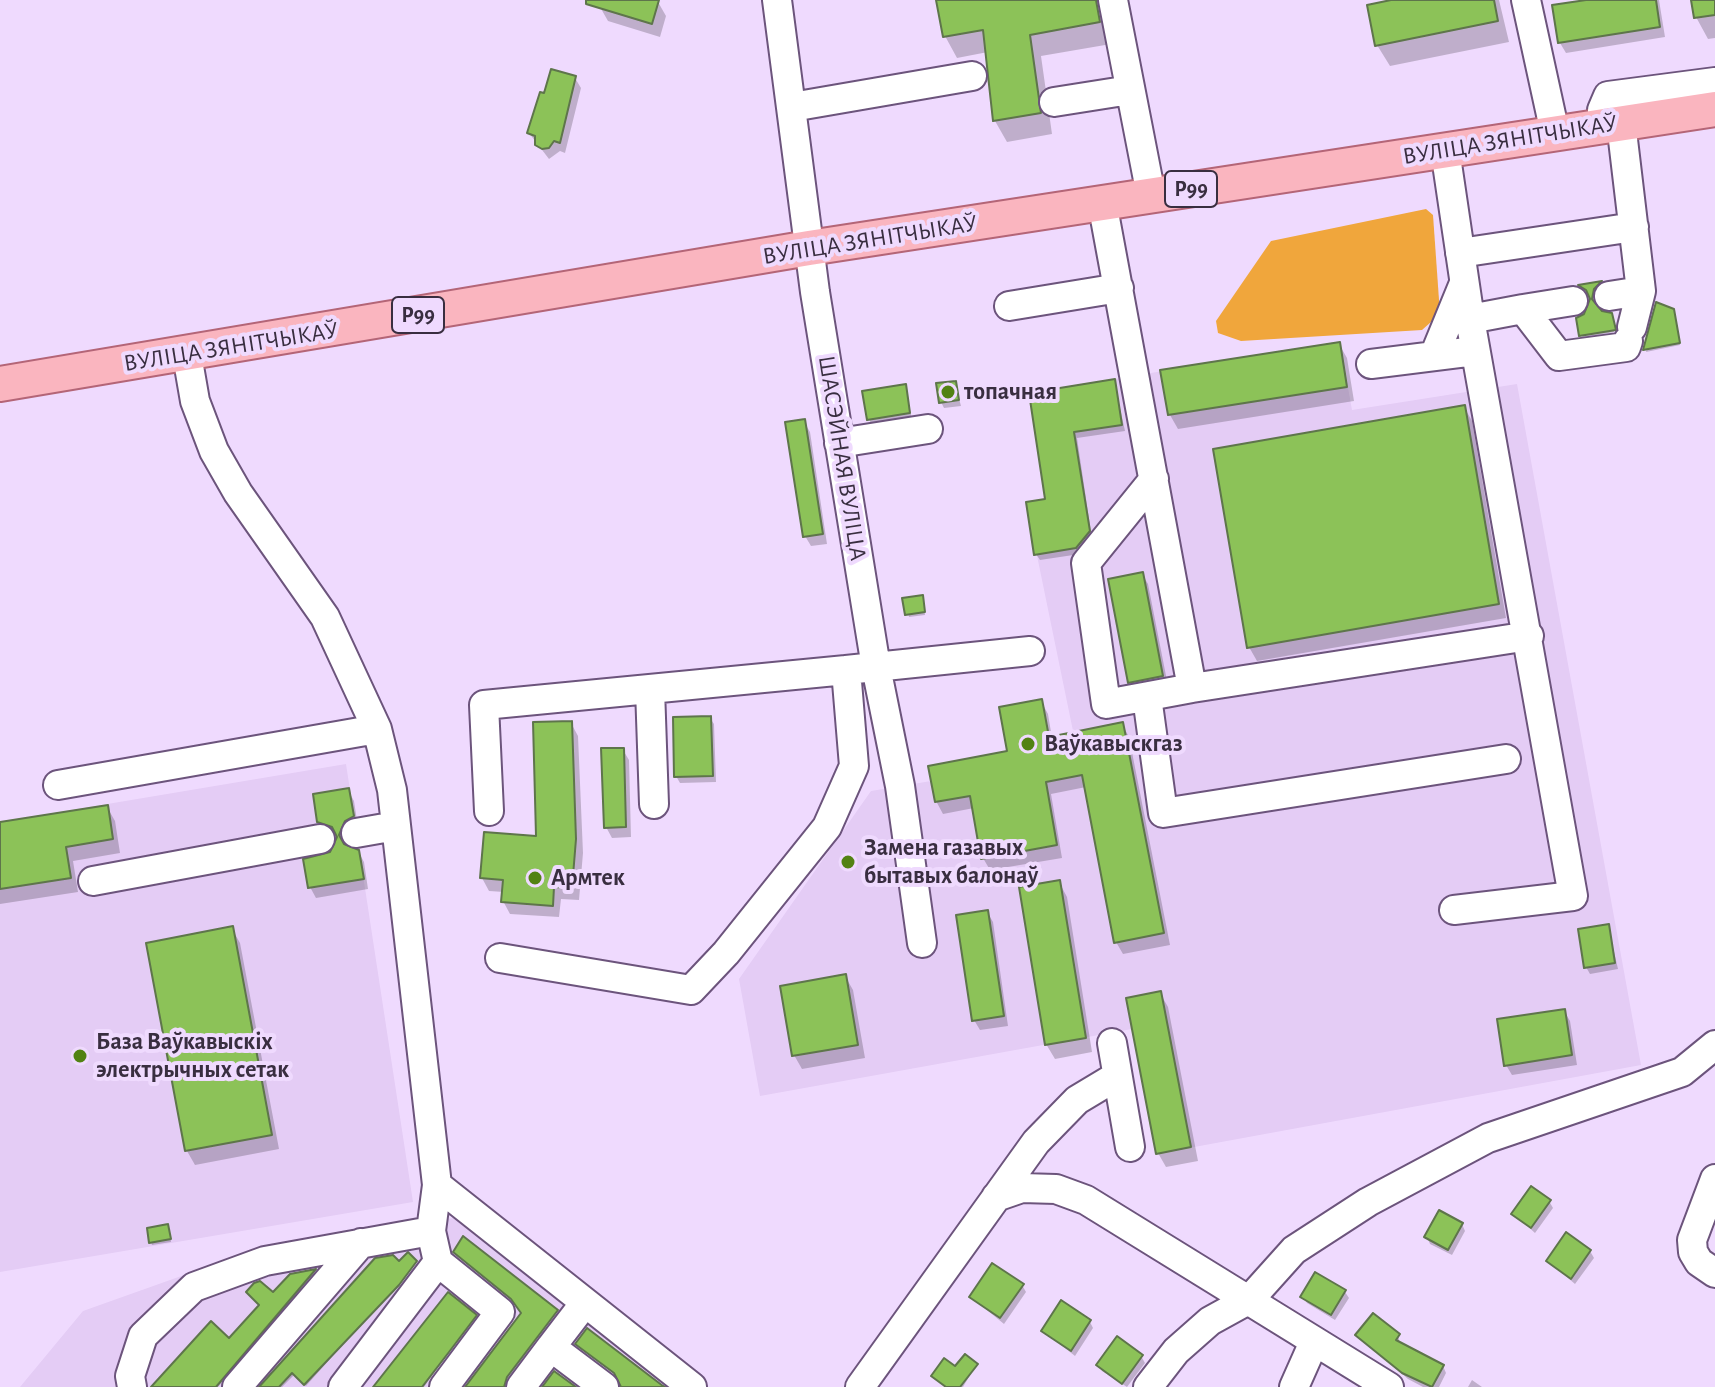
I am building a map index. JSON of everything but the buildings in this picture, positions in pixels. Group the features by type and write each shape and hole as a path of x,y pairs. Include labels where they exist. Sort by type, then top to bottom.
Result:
{"main road":[{"name":"ВУЛІЦА ЗЯНІТЧЫКАЎ","path":"13,382 809,248 1715,109"}],"street":[{"name":"ШАСЭЙНАЯ ВУЛІЦА","path":"777,0 809,248 922,943"},
{"path":"1113,0 1151,195"},
{"path":"1526,0 1555,133"},
{"path":"792,107 972,76"},
{"path":"1523,309 1559,356 1626,347 1641,291 1634,227 1611,124 1602,110 1608,96 1715,82"},
{"path":"1054,102 1130,90"},
{"path":"1445,150 1475,351 1529,636 1573,896 1454,910"},
{"path":"1102,202 1192,688"},
{"path":"1460,253 1634,227"},
{"path":"1434,356 1464,282"},
{"path":"1009,306 1119,288"},
{"path":"1609,296 1641,291"},
{"path":"1470,319 1573,301"},
{"path":"1371,364 1475,351"},
{"path":"187,355 195,401 214,451 238,493 325,617 377,729 392,790 437,1185 431,1231 438,1262 500,1312 444,1387"},
{"path":"839,443 928,429"},
{"path":"1154,479 1086,563 1106,704 1529,636"},
{"path":"489,811 484,705 1030,651"},
{"path":"500,958 691,990 726,953 827,827 854,766 846,670"},
{"path":"650,689 654,804"},
{"path":"1147,697 1163,813 1506,759"},
{"path":"58,785 377,729"},
{"path":"854,766 895,762"},
{"path":"356,833 396,826"},
{"path":"93,881 320,839"},
{"path":"1112,1043 1130,1147"},
{"path":"1148,1387 1176,1351 1210,1321 1250,1299 1294,1250 1368,1202 1488,1138 1682,1072 1715,1045"},
{"path":"860,1387 1036,1142 1077,1100 1117,1076"},
{"path":"1715,1179 1692,1240 1693,1252 1699,1262 1715,1273"},
{"path":"437,1185 692,1387"},
{"path":"996,1197 1022,1188 1056,1189 1086,1200 1389,1387"},
{"path":"132,1387 130,1376 143,1336 194,1287 265,1261 431,1231"},
{"path":"237,1387 361,1243"},
{"path":"343,1387 438,1262"},
{"path":"521,1387 584,1304"},
{"path":"1294,1387 1314,1342"},
{"path":"551,1347 604,1387"}],"shaded area":[{"path":"1426,209 1433,215 1440,314 1422,330 1241,341 1218,333 1216,321 1271,241"},
{"path":"1340,342 1352,410 1517,384 1641,1065 1156,1154 1132,1029 760,1096 739,979 871,791 931,781 935,802 1056,780 1049,737 1073,731 1026,502 1045,499 1029,393"},
{"name":"База Ваўкавыскіх электрычных сетак","path":"346,764 413,1202 0,1272 0,822"},
{"path":"460,1217 680,1387 20,1387 83,1311 260,1248"}],"place":[{"name":"топачная","path":"948,392"},
{"name":"Ваўкавыскгаз","path":"1028,744"},
{"name":"Замена газавых бытавых балонаў","path":"848,862"},
{"name":"Армтек","path":"535,878"},
{"name":"База Ваўкавыскіх электрычных сетак","path":"80,1056"}]}
